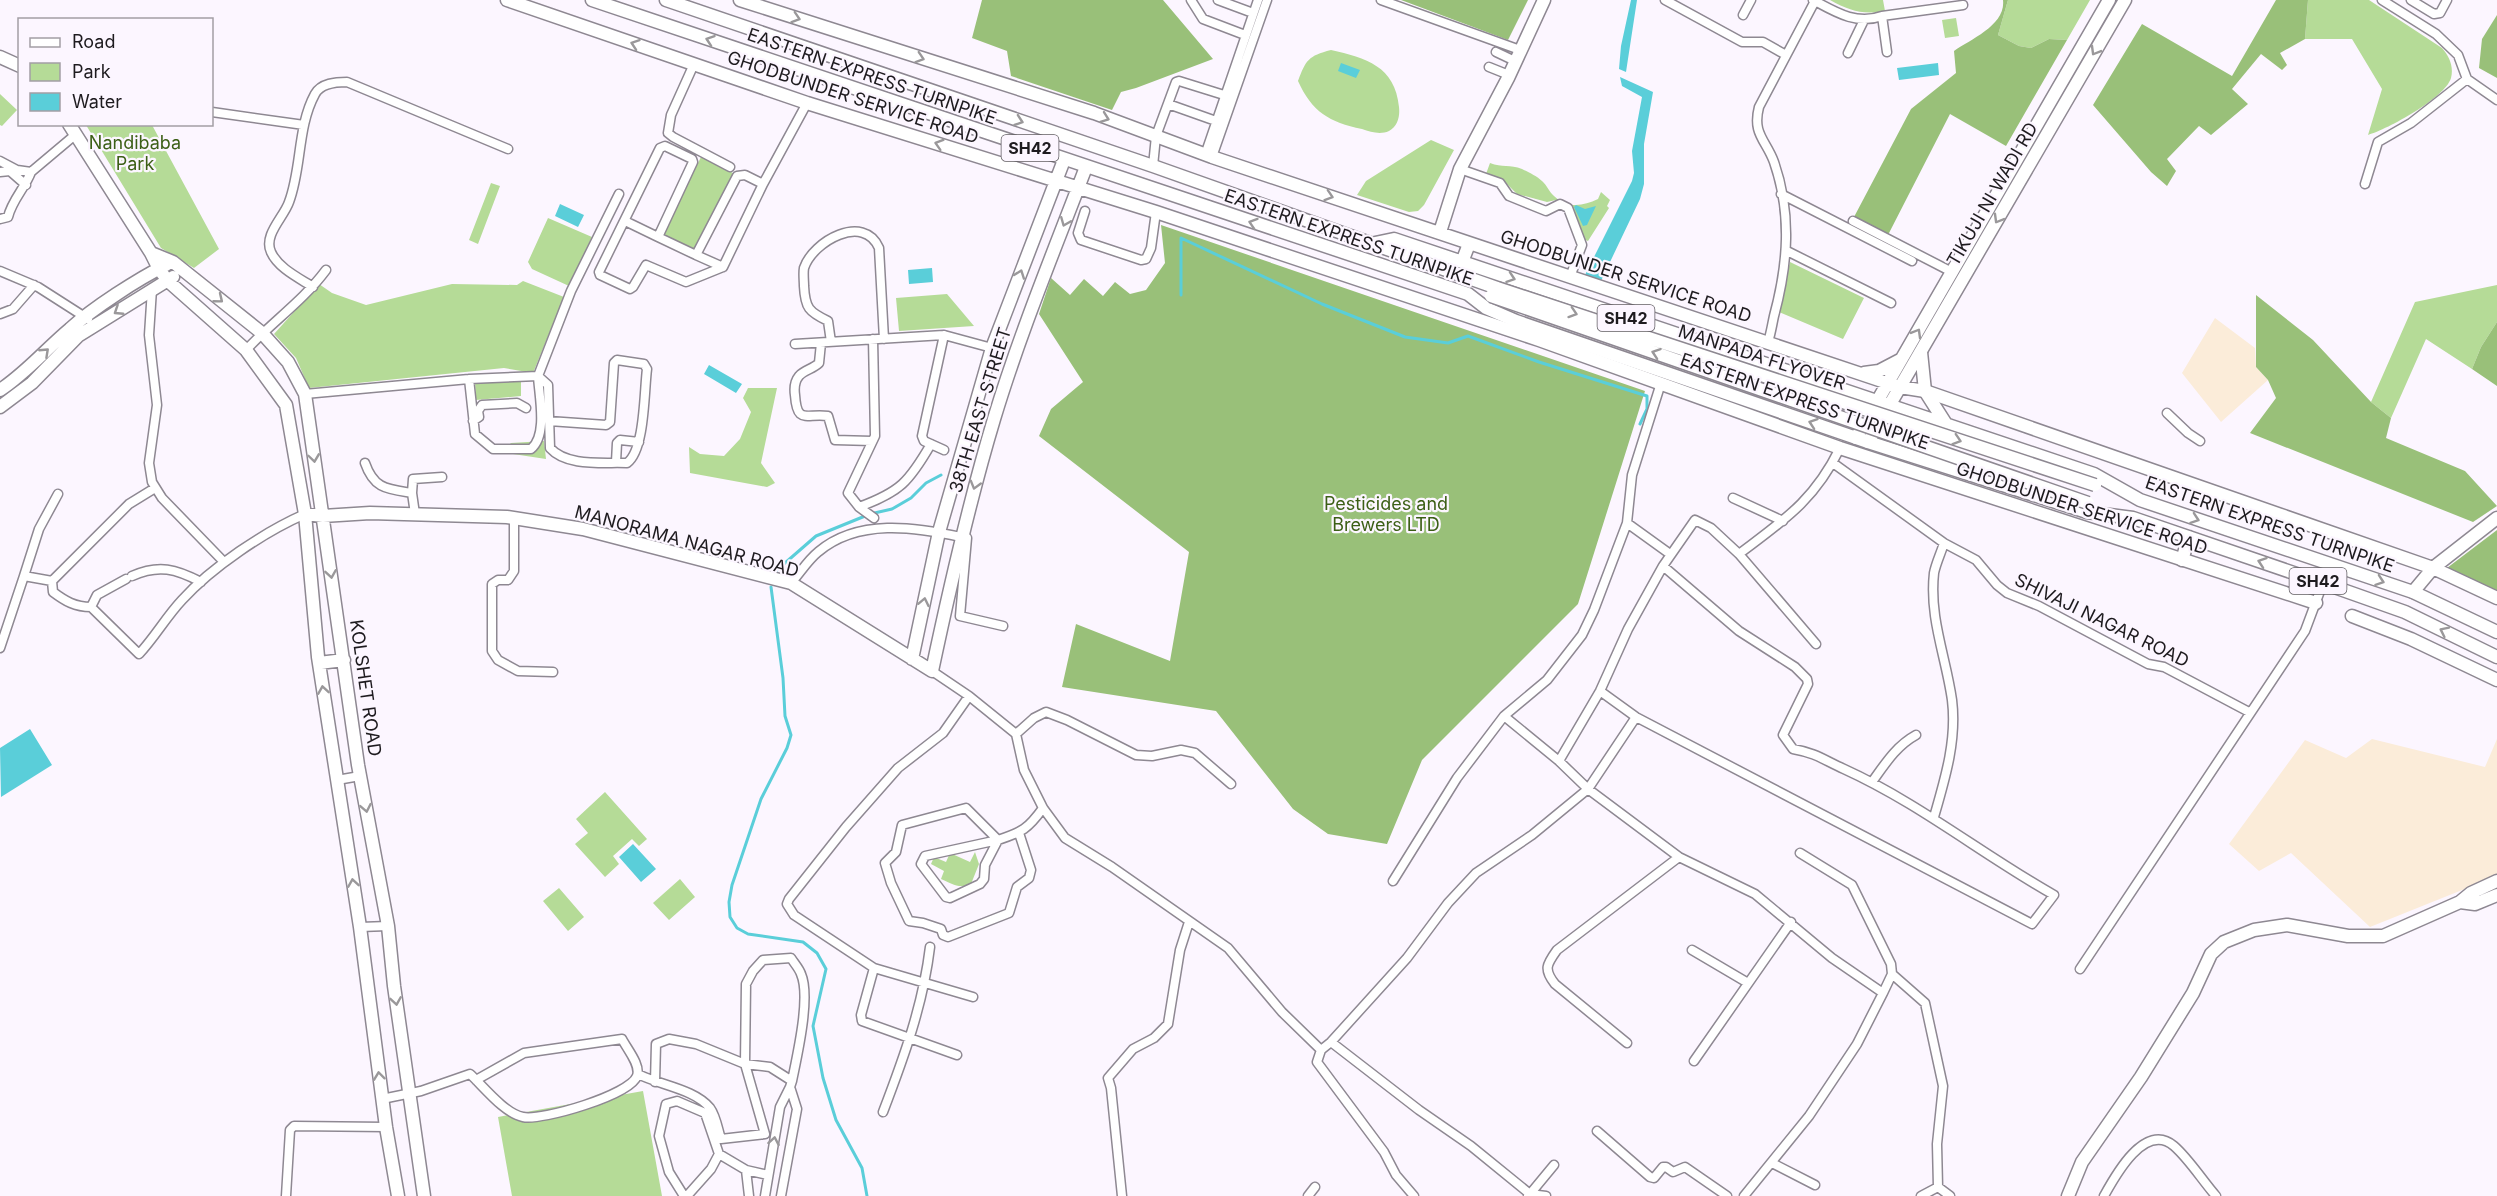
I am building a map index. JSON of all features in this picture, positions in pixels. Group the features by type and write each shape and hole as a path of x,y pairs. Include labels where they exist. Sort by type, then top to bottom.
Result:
{"street":[{"name":"GHODBUNDER SERVICE ROAD","path":"507,0 807,103 1079,187 1541,335 1661,383 1840,448 2316,603"},
{"name":"EASTERN EXPRESS TURNPIKE","path":"592,0 1468,294 1486,308 1541,335 2087,512 2133,518 2323,583 2405,612 2497,657"},
{"name":"EASTERN EXPRESS TURNPIKE","path":"666,0 1375,243 1394,239 2094,474 2140,500 2413,592 2497,632"},
{"name":"GHODBUNDER SERVICE ROAD","path":"740,0 1083,110 1209,156 1440,232 1469,244 1768,337 1894,385 1925,391 2433,568 2497,598"},
{"path":"1191,0 1203,19 1245,35"},
{"path":"1218,0 1253,13"},
{"path":"1209,156 1224,95 1258,0"},
{"path":"1209,156 1267,0"},
{"path":"1381,0 1518,55"},
{"path":"1440,232 1460,170 1509,75 1544,0"},
{"path":"1665,0 1742,42 1748,44 1763,42 1786,55"},
{"path":"1743,15 1751,0"},
{"name":"TIKUJI NI WADI RD","path":"1894,385 1902,359 2109,0"},
{"name":"TIKUJI NI WADI RD","path":"1862,440 1894,385 1921,351 2125,0"},
{"path":"2382,0 2436,34 2458,55 2467,79 2497,100"},
{"path":"2411,0 2438,14 2447,0"},
{"path":"1768,337 1787,250 1787,224 1774,161 1759,135 1756,120 1759,107 1814,1 1842,15 1864,20 1963,4"},
{"path":"1882,16 1887,52"},
{"path":"1848,53 1864,20"},
{"path":"1496,52 1518,55"},
{"path":"0,57 18,65"},
{"path":"694,64 671,115 668,133 730,167"},
{"path":"1489,67 1509,75"},
{"path":"2365,184 2378,142 2407,126 2467,79"},
{"path":"313,287 280,265 270,251 269,239 290,202 304,125 315,92 327,84 347,82 508,149"},
{"path":"1153,166 1156,136 1176,82 1224,95"},
{"path":"658,237 693,162 692,159 665,146 660,148 599,272 600,275 630,289 633,288 646,265 686,282 723,267 763,184 807,103"},
{"path":"1168,104 1216,121"},
{"path":"213,112 304,125"},
{"path":"0,219 8,217 10,208 32,172 72,130 168,281 246,350 286,405 305,514 319,663 360,927 382,1099 398,1196"},
{"name":"38TH EAST STREET","path":"912,659 939,532 992,348 1064,160"},
{"path":"0,161 17,170 32,172"},
{"name":"38TH EAST STREET","path":"932,670 994,418 1033,301 1086,167"},
{"path":"1460,170 1500,183 1509,196 1546,211 1560,204 1568,208 1582,245 1570,277"},
{"path":"0,172 10,171 26,185"},
{"path":"696,255 737,176 745,175 763,184"},
{"path":"470,379 475,434 493,449 531,449 539,438 537,376 571,291 619,194"},
{"path":"1781,194 1912,261"},
{"path":"1085,211 1078,233 1081,240 1142,260 1146,259 1151,248 1156,212"},
{"path":"625,221 723,267"},
{"path":"1853,221 1952,272"},
{"path":"873,441 835,440 828,416 806,417 798,414 796,409 794,385 797,378 819,363 826,342 828,321 812,313 806,305 804,269 812,254 827,239 841,232 862,233 872,237 879,248 884,339"},
{"name":"MANPADA FLYOVER","path":"1375,243 1494,292 2133,518"},
{"path":"1462,261 1469,244"},
{"path":"1787,250 1891,303"},
{"name":"KOLSHET ROAD","path":"151,253 178,266 262,333 288,362 304,394 360,776 388,926 394,986 424,1196"},
{"path":"0,407 14,398 90,322 159,269 178,266"},
{"path":"0,390 14,381 72,327 90,322 168,281 178,266"},
{"path":"246,350 313,287 326,270"},
{"path":"1,271 34,285 90,322"},
{"path":"0,314 13,309 34,285"},
{"path":"152,289 149,335 157,405 149,463 152,482 175,512 225,562"},
{"name":"MANPADA FLYOVER","path":"1468,294 1494,292 2140,500"},
{"path":"1013,295 1033,301"},
{"path":"795,345 944,335 992,348"},
{"path":"944,335 922,436 924,441 944,450"},
{"path":"873,339 875,436 848,493 859,507 874,518"},
{"path":"1921,351 1925,391 1947,424"},
{"path":"1863,374 1888,368 1902,359"},
{"path":"304,394 470,379 537,376 548,385 549,421 550,448 555,454 571,460 627,463 632,459 639,442 647,369 644,364 617,360 614,363 610,422 606,425 549,421"},
{"path":"1753,403 1766,365"},
{"path":"1393,881 1457,778 1503,716 1547,680 1582,635 1594,610 1627,523 1632,475 1661,383"},
{"path":"473,421 479,417 478,411 482,405 517,403 526,408"},
{"path":"2167,412 2188,434 2200,441"},
{"path":"616,462 617,443 620,440 639,442"},
{"path":"859,507 892,494 916,471 931,444"},
{"path":"1738,554 1800,508 1833,463 1840,448"},
{"path":"365,463 370,477 387,489 412,493"},
{"name":"SHIVAJI NAGAR ROAD","path":"1833,463 1944,543 1976,560 1997,585 2007,593 2039,606 2148,664 2164,667 2249,712"},
{"path":"416,514 412,493 413,479 442,477"},
{"path":"52,581 129,504 155,488"},
{"path":"0,648 39,529 58,494"},
{"path":"1733,498 1783,521"},
{"name":"MANORAMA NAGAR ROAD","path":"305,514 322,516 370,513 514,518 583,529 791,583 932,670 1016,734"},
{"path":"52,581 53,592 65,602 91,608 139,654 155,638 179,603 201,582 225,562 278,526 305,514"},
{"path":"514,518 514,571 508,580 498,580 492,584 492,651 498,660 518,671 553,672"},
{"path":"2413,592 2433,568 2497,518"},
{"path":"1559,761 1600,691 1628,629 1670,554 1695,520 1711,528 1738,554 1816,644"},
{"path":"1627,523 1670,554"},
{"path":"791,583 818,552 840,539 872,529 886,527 964,537 960,616 1003,626"},
{"path":"2182,560 2189,537"},
{"path":"1934,818 1953,739 1952,702 1938,642 1932,597 1935,571 1944,543"},
{"path":"1600,691 1636,717 2032,924 2054,895 1978,849 1934,818 1872,782 1812,752 1793,749 1785,741 1783,735 1808,684 1807,679 1795,668 1739,631 1664,566"},
{"path":"91,608 97,594 145,570 164,568 201,582"},
{"path":"24,576 52,581"},
{"path":"2080,969 2305,631 2323,583"},
{"path":"2352,616 2411,639 2497,680"},
{"path":"319,663 344,660"},
{"path":"969,696 943,733 898,768 846,828 788,902 789,910 794,915 874,968 973,997"},
{"path":"1231,784 1195,753 1181,750 1152,756 1136,755 1067,720 1046,712 1034,718 1016,734 1024,770 1043,808 1065,837 1228,948 1282,1012 1321,1050"},
{"path":"1503,716 1559,761 1588,789 1679,857 1755,894 1840,965 1883,993"},
{"path":"1414,1196 1396,1175 1384,1152 1317,1062 1321,1050 1331,1042 1407,958 1448,903 1476,873 1532,835 1588,789 1636,717"},
{"path":"1872,782 1892,754 1904,742 1916,735"},
{"path":"337,780 360,776"},
{"path":"998,840 966,808 902,825 896,852 885,862 891,883 909,921 940,929 943,935 948,936 1009,913 1017,887 1029,878 1031,870 1019,833"},
{"path":"998,840 985,865 984,879 980,884 950,898 939,890 921,864 925,856 998,840 1019,833 1032,824 1043,808"},
{"path":"1744,1196 1809,1116 1857,1044 1892,974 1892,964 1852,885 1800,853"},
{"path":"1627,1043 1555,984 1548,975 1547,968 1557,950 1679,857"},
{"path":"2068,1196 2082,1162 2153,1058 2193,993 2211,954 2224,942 2254,930 2288,925 2348,936 2383,936 2460,903 2471,893 2497,881"},
{"path":"2460,903 2475,904 2497,896"},
{"path":"1122,1196 1111,1088 1108,1078 1133,1049 1154,1038 1168,1024 1180,950 1189,922"},
{"path":"1694,1061 1791,922"},
{"path":"360,927 388,926"},
{"path":"883,1112 911,1038 926,983 930,947"},
{"path":"1692,950 1748,983"},
{"path":"638,1074 655,1082 683,1090 705,1103 711,1110 721,1139 765,1134 745,1064 746,984 753,971 763,960 791,958 802,975 804,1002 801,1036 791,1084 780,1107 766,1191 781,1192 797,1109 791,1084 770,1067 745,1064 696,1044 669,1039 656,1044 655,1082"},
{"path":"874,968 861,1016 862,1021 957,1055"},
{"path":"1892,974 1925,1003 1943,1086 1937,1144 1938,1187"},
{"path":"382,1099 420,1091 470,1074 476,1080 509,1111 522,1117 536,1117 592,1102 627,1088 638,1074 636,1064 622,1039 524,1053 476,1080"},
{"path":"1331,1042 1419,1110 1471,1146 1529,1195 1546,1196"},
{"path":"719,1154 711,1169 686,1196 669,1172 659,1137 666,1104 677,1101 705,1113 719,1154 746,1170 768,1175"},
{"path":"286,1196 290,1130 294,1126 386,1127"},
{"path":"1597,1131 1650,1177 1654,1178 1663,1167 1673,1172 1685,1167 1727,1196"},
{"path":"2104,1196 2125,1159 2146,1143 2162,1140 2173,1145 2216,1196"},
{"path":"1772,1163 1815,1185"},
{"path":"1529,1195 1554,1165"},
{"path":"746,1170 749,1196"},
{"path":"1308,1196 1315,1187"},
{"path":"1922,1196 1938,1187"},
{"path":"1938,1187 1950,1196"}],"shaded area":[{"path":"2215,318 2255,348 2256,367 2268,380 2221,422 2182,373"},
{"path":"2372,739 2485,767 2497,739 2497,876 2370,927 2291,853 2259,871 2229,844 2305,740 2346,758"}],"green space":[{"path":"982,0 1163,0 1213,59 1121,92 1112,110 1011,76 1007,51 972,38"},
{"path":"1401,0 1528,0 1508,40"},
{"path":"1830,0 1883,0 1885,11 1870,13 1857,11"},
{"path":"2003,0 2008,0 1998,35 2019,46 2031,48 2049,39 2067,40 2006,146 1950,114 1888,235 1854,217 1911,109 1956,73 1954,51 1993,24 1999,17"},
{"path":"2008,0 2090,0 2067,40 2049,39 2031,48 2019,46 1998,35"},
{"path":"2276,0 2308,0 2305,39 2280,53 2287,65 2282,70 2261,54 2232,89 2248,104 2211,135 2199,126 2167,159 2176,171 2167,186 2151,172 2093,105 2142,24 2232,76"},
{"path":"2308,0 2369,0 2442,48 2449,58 2452,69 2447,86 2415,112 2368,135 2382,89 2352,39 2305,39"},
{"path":"2497,15 2497,78 2479,68 2482,39"},
{"path":"1956,18 1959,36 1945,38 1942,20"},
{"path":"1331,50 1377,66 1392,82 1399,114 1392,129 1376,133 1340,123 1323,114 1309,101 1298,81 1301,74 1309,60 1317,54"},
{"path":"0,94 17,110 2,126 0,125"},
{"name":"Nandibaba Park","path":"87,126 153,126 219,249 194,268 161,248"},
{"path":"1431,140 1454,150 1424,205 1418,211 1409,212 1357,195 1366,181"},
{"path":"701,157 733,173 694,253 661,237"},
{"path":"1490,163 1518,168 1538,177 1554,196 1570,205 1581,205 1598,199 1601,192 1610,200 1607,206 1609,208 1588,241 1583,239 1567,204 1556,200 1547,202 1517,194 1504,181 1486,174"},
{"path":"491,183 500,186 478,244 469,240"},
{"path":"548,218 592,237 569,286 532,269 528,262"},
{"name":"Pesticides and Brewers LTD","path":"1161,225 1645,391 1578,604 1422,760 1387,844 1328,834 1293,809 1216,711 1062,687 1076,624 1170,661 1189,552 1039,436 1051,409 1083,382 1039,314 1051,278 1070,295 1084,279 1103,296 1115,282 1130,294 1146,290 1165,263"},
{"path":"1790,262 1864,298 1843,339 1779,312"},
{"path":"523,281 564,297 533,373 504,368 309,388 296,358 274,334 319,284 332,293 366,305 452,284 517,285"},
{"path":"2497,285 2497,322 2481,347 2472,369 2426,339 2391,418 2371,402 2415,302"},
{"path":"947,294 974,326 899,331 896,298"},
{"path":"2256,295 2313,340 2371,402 2391,418 2386,438 2465,471 2497,506 2473,522 2250,433 2276,398 2268,380 2256,367"},
{"path":"2497,322 2497,386 2472,369 2481,347"},
{"path":"475,382 521,382 521,396 476,400"},
{"path":"748,388 777,388 761,463 775,483 767,487 690,473 689,447 700,454 724,456 740,439 751,412 743,398"},
{"path":"544,441 546,459 506,453 511,443"},
{"path":"2497,530 2497,591 2447,568"},
{"path":"605,792 647,839 639,846 632,839 613,856 619,864 605,877 575,844 588,833 576,819"},
{"path":"975,852 979,864 971,884 956,885 941,879 944,871 931,864 934,857 946,862 950,853 970,862"},
{"path":"680,879 695,897 669,920 653,903"},
{"path":"559,888 584,917 568,931 543,901"},
{"path":"643,1091 662,1196 512,1196 498,1117"}],"water":[{"path":"1631,0 1637,0 1626,72 1619,69 1621,46"},
{"path":"1341,63 1360,70 1356,78 1338,71"},
{"path":"1938,63 1939,75 1899,80 1897,68"},
{"path":"1620,77 1653,92 1644,144 1644,184 1640,199 1601,281 1585,275 1632,181 1634,173 1632,151 1642,97 1622,86"},
{"path":"560,204 584,215 578,227 555,216"},
{"path":"1576,205 1585,209 1596,206 1587,225 1583,226 1574,207"},
{"path":"932,268 933,282 909,284 908,270"},
{"path":"709,365 742,384 736,393 704,374"},
{"path":"30,729 52,765 1,797 0,748"},
{"path":"633,844 656,869 641,882 619,857"}],"waterway":[{"path":"1181,295 1181,238 1322,304 1405,337 1448,343 1468,336 1539,362 1647,396 1647,409 1640,424"},
{"path":"777,570 816,536 870,514 892,509 911,498 926,483 941,475"},
{"path":"771,587 783,678 785,716 791,735 787,748 761,799 732,885 729,902 730,917 737,928 748,934 803,942 817,953 826,969 813,1026 823,1078 836,1120 862,1168 867,1196"}]}
